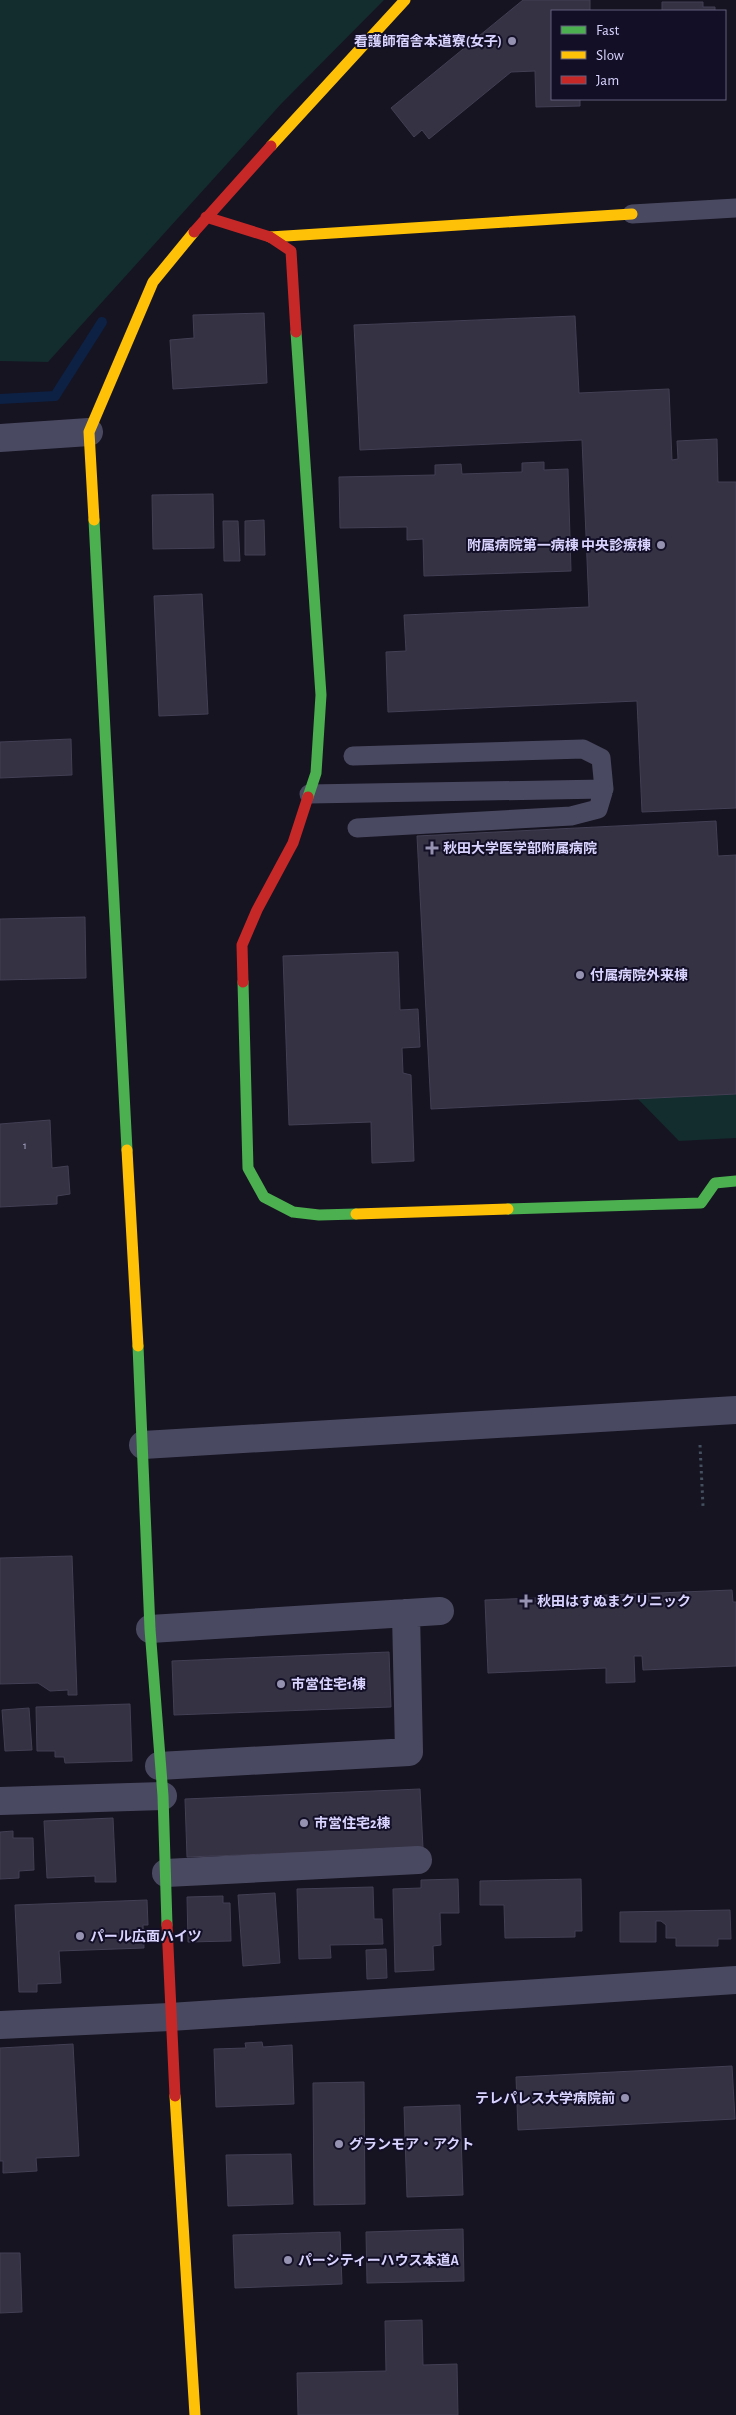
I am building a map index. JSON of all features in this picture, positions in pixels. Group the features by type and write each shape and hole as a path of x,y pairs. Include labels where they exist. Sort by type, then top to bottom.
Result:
{"street":[{"path":"194,2415 170,2018 163,1796 159,1766 150,1629 143,1445 89,432 153,282 206,217 405,0"},
{"path":"270,237 632,214"},
{"path":"206,217 270,237 290,251 321,695 316,774 293,843 257,910 242,945 248,1168 264,1197 293,1212 319,1215 701,1203 715,1183 736,1181"},
{"path":"0,438 89,432"},
{"path":"143,1445 736,1410"},
{"path":"150,1629 440,1611"},
{"path":"159,1766 409,1752 406,1613"},
{"path":"0,1801 163,1796"},
{"path":"166,1873 418,1860"},
{"path":"0,2025 170,2018 736,1980"}],"lane":[{"path":"632,214 736,208"},
{"path":"353,756 583,749 601,758 604,789 598,809 571,816 357,828"},
{"path":"309,794 604,789"}],"path":[{"path":"700,1438 703,1506"}],"green space":[{"path":"0,0 384,0 281,104 48,362 0,361"},
{"path":"736,1091 736,1138 679,1141 634,1095"}],"building":[{"name":"看護師宿舎本道寮(女子)","path":"523,0 590,0 590,10 551,10 551,100 580,100 580,106 536,107 535,71 511,72 429,139 422,130 414,137 391,108"},
{"path":"662,2 703,2 703,7 715,7 715,10 662,10"},
{"path":"264,313 267,383 173,389 170,340 194,338 193,315"},
{"name":"附属病院第一病棟 中央診療棟","path":"575,316 579,393 669,389 672,460 678,459 677,441 717,439 718,482 736,482 736,808 642,812 637,701 388,712 386,652 406,651 404,615 589,607 582,440 360,450 354,325"},
{"path":"544,462 544,470 568,469 571,571 424,576 423,539 407,540 407,527 340,528 339,477 435,475 435,465 461,464 462,474 522,472 522,463"},
{"path":"213,494 214,548 153,549 152,495"},
{"path":"264,520 265,555 245,555 245,521"},
{"path":"223,521 238,521 240,561 224,561"},
{"path":"202,594 208,714 159,716 154,596"},
{"path":"71,739 72,775 0,778 0,742"},
{"name":"付属病院外来棟","path":"716,821 718,856 736,855 736,1094 431,1109 417,836"},
{"path":"85,917 86,978 0,980 0,919"},
{"path":"398,952 400,1010 418,1009 420,1047 402,1048 403,1073 411,1075 414,1161 372,1163 371,1122 289,1125 283,956"},
{"path":"50,1120 52,1168 68,1166 70,1194 57,1196 57,1204 0,1207 0,1124"},
{"path":"72,1556 77,1695 68,1695 68,1690 50,1691 38,1683 0,1684 0,1558"},
{"path":"732,1590 733,1602 736,1602 736,1666 643,1670 642,1656 634,1656 635,1682 606,1683 606,1668 488,1673 485,1600"},
{"name":"市営住宅1棟","path":"389,1652 391,1707 174,1715 172,1661"},
{"path":"130,1704 132,1761 65,1763 64,1757 55,1757 55,1751 37,1751 36,1707"},
{"path":"29,1708 32,1750 5,1751 2,1710"},
{"name":"市営住宅2棟","path":"420,1789 423,1848 187,1857 185,1799"},
{"path":"113,1818 116,1882 95,1882 95,1876 47,1878 44,1821"},
{"path":"13,1831 13,1838 33,1838 34,1870 19,1871 19,1878 0,1879 0,1832"},
{"path":"458,1879 459,1913 440,1913 441,1945 433,1946 434,1970 395,1972 393,1889 421,1888 421,1880"},
{"path":"581,1879 582,1931 575,1931 575,1937 505,1938 504,1905 480,1905 480,1881"},
{"path":"373,1887 374,1919 382,1919 383,1944 330,1945 331,1958 299,1959 297,1889"},
{"path":"275,1893 280,1963 243,1966 238,1895"},
{"path":"223,1896 223,1903 230,1903 231,1941 188,1942 187,1897"},
{"name":"パール広面ハイツ","path":"147,1900 148,1925 143,1925 144,1948 59,1951 61,1983 37,1984 37,1992 19,1992 15,1905"},
{"path":"730,1910 731,1939 718,1939 718,1946 676,1946 676,1938 666,1938 666,1925 661,1921 656,1921 656,1942 620,1942 620,1912"},
{"path":"386,1949 387,1978 367,1979 366,1950"},
{"path":"262,2042 263,2047 292,2045 294,2104 216,2107 214,2049 246,2048 245,2043"},
{"path":"73,2044 79,2156 36,2158 37,2171 3,2173 3,2161 0,2161 0,2048"},
{"name":"テレパレス大学病院前","path":"732,2066 735,2119 518,2130 516,2077"},
{"name":"グランモア・アクト","path":"364,2082 365,2204 314,2205 313,2083"},
{"path":"460,2105 463,2195 407,2197 404,2107"},
{"path":"291,2154 293,2204 228,2206 226,2155"},
{"path":"463,2229 464,2281 367,2283 366,2232"},
{"name":"パーシティーハウス本道A","path":"340,2232 342,2284 235,2288 233,2235"},
{"path":"0,2253 20,2253 22,2312 0,2313"},
{"path":"422,2320 423,2365 457,2364 458,2415 298,2415 297,2373 386,2371 385,2321"}],"waterway":[{"path":"0,399 55,396 102,322"}],"traffic: fast":[{"path":"296,332 321,695 316,773 308,797"},
{"path":"94,520 127,1150"},
{"path":"243,982 248,1168 264,1197 293,1212 319,1215 356,1214"},
{"path":"508,1209 701,1203 715,1183 736,1181"},
{"path":"138,1346 150,1629 163,1796 167,1925"}],"traffic: slow":[{"path":"271,146 405,0"},
{"path":"270,237 632,214"},
{"path":"94,520 89,432 153,282 194,232"},
{"path":"127,1150 138,1346"},
{"path":"356,1214 508,1209"},
{"path":"175,2096 195,2415"}],"traffic: jam":[{"path":"194,232 271,146"},
{"path":"206,217 270,237 291,251 296,332"},
{"path":"243,982 242,945 257,910 293,843 308,797"},
{"path":"167,1925 175,2096"}],"place":[{"name":"看護師宿舎本道寮(女子)","path":"512,41"},
{"name":"附属病院第一病棟 中央診療棟","path":"661,545"},
{"name":"秋田大学医学部附属病院","path":"432,848"},
{"name":"付属病院外来棟","path":"580,975"},
{"name":"秋田はすぬまクリニック","path":"526,1601"},
{"name":"市営住宅1棟","path":"281,1684"},
{"name":"市営住宅2棟","path":"304,1823"},
{"name":"パール広面ハイツ","path":"80,1936"},
{"name":"テレパレス大学病院前","path":"625,2098"},
{"name":"グランモア・アクト","path":"339,2144"},
{"name":"パーシティーハウス本道A","path":"288,2260"}]}
